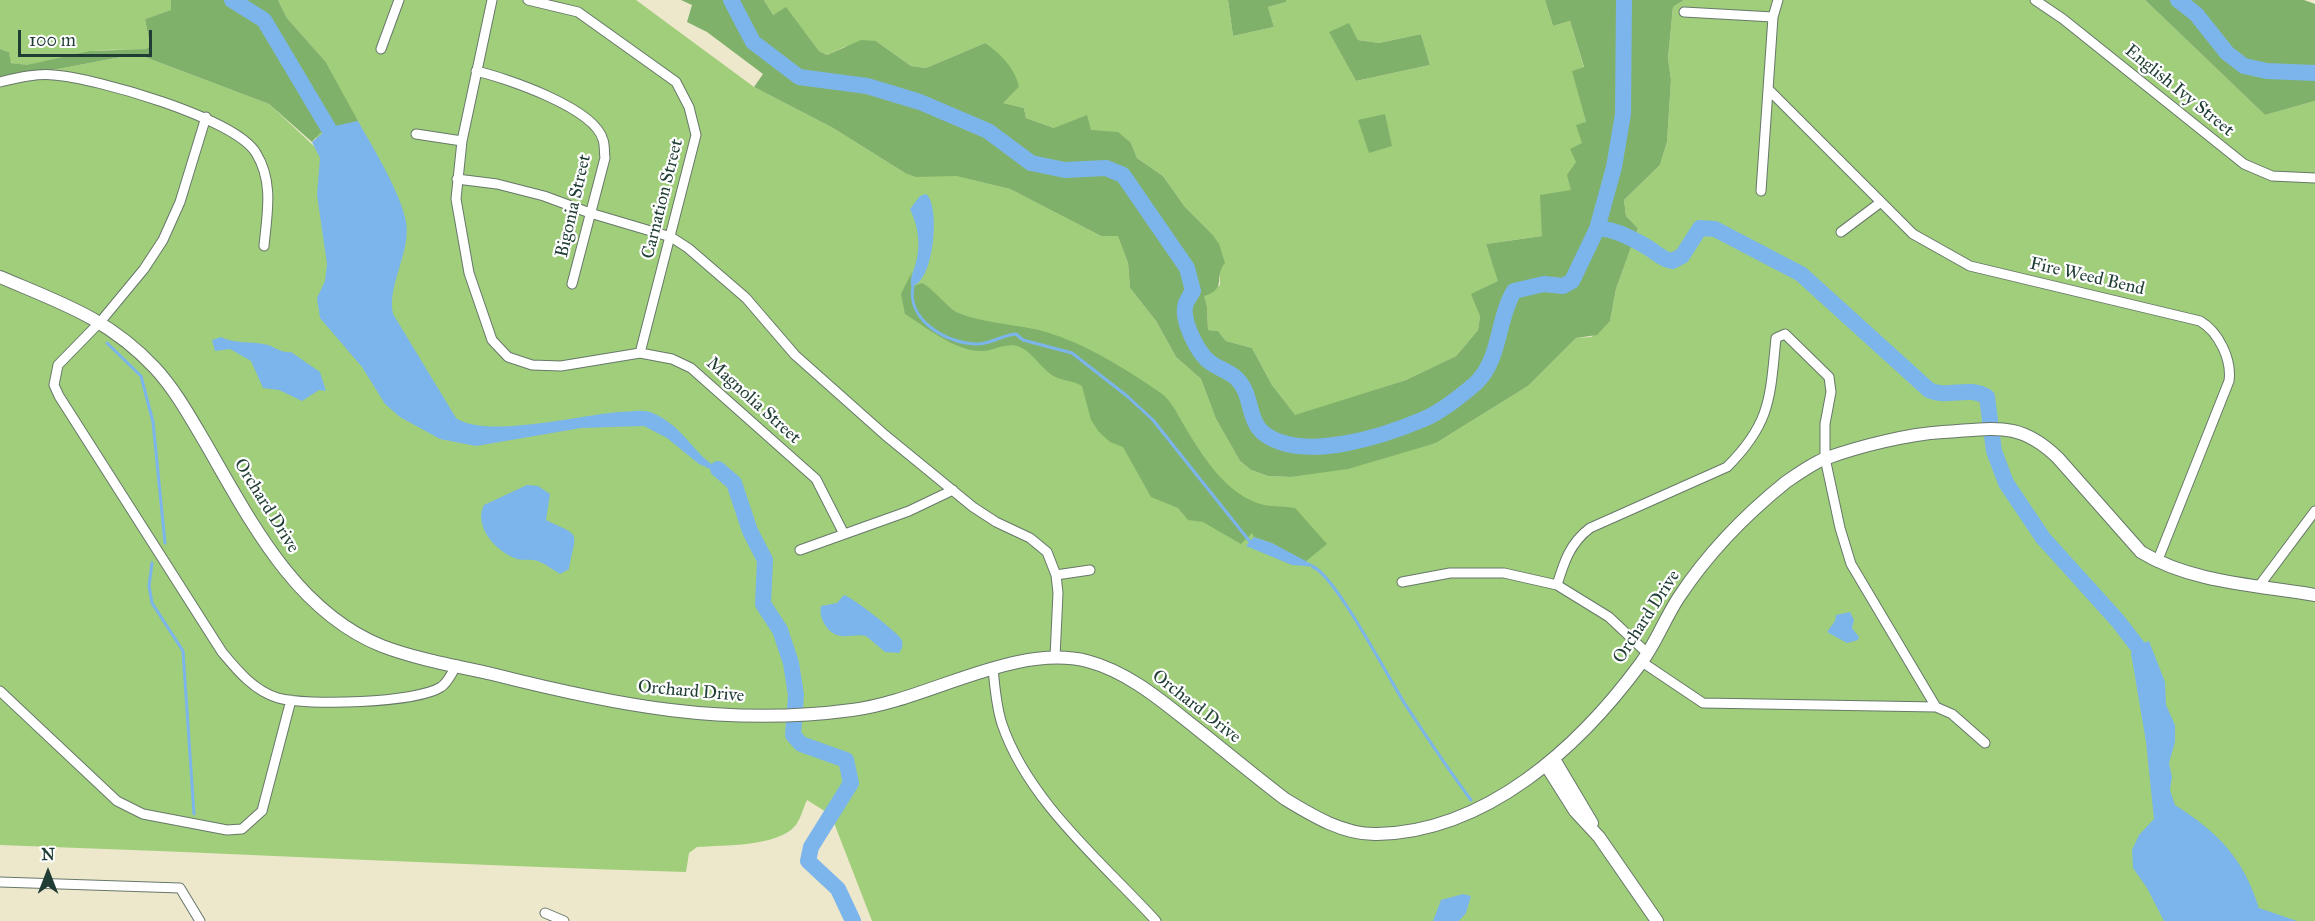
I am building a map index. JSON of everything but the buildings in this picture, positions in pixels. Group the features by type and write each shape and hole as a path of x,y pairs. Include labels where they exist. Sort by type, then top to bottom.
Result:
{"street":[{"path":"381,49 399,0"},
{"name":"Magnolia Street","path":"492,0 462,141 456,199 469,273 492,340 508,357 532,365 561,366 640,353 672,359 691,368 816,479 844,534"},
{"name":"Carnation Street","path":"528,0 578,12 676,82 689,107 696,135 640,353"},
{"path":"1761,191 1773,17 1778,0"},
{"name":"English Ivy Street","path":"2035,0 2063,19 2244,164 2272,176 2315,178"},
{"path":"1684,12 1773,17"},
{"name":"Bigonia Street","path":"476,71 502,77 561,102 586,118 603,138 605,158 572,284"},
{"path":"0,82 52,74 86,79 206,117 243,137 255,151 264,169 269,189 264,246"},
{"name":"Fire Weed Bend","path":"1769,90 1913,234 1970,266 2200,321 2215,332 2231,370 2229,381 2157,562"},
{"path":"206,117 180,202 163,240 144,269 100,321 58,365 54,385 59,396 222,652 246,680 277,698 358,702 419,696 443,686 457,665"},
{"path":"416,134 462,141"},
{"path":"457,179 497,184 525,191 671,237 746,298 795,355 885,435 996,522 1040,544 1047,552 1056,575 1055,657"},
{"path":"1841,232 1881,202"},
{"name":"Orchard Drive","path":"0,277 100,321 129,343 177,394 270,550 297,585 330,615 382,646 598,701 712,716 807,715 877,706 993,669 1055,657 1086,661 1129,678 1285,799 1312,816 1341,828 1376,835 1424,829 1473,810 1550,762 1605,707 1645,657 1679,597 1716,548 1788,481 1825,458 1931,433 2009,429 2026,434 2044,444 2141,552 2157,562 2198,576 2315,595"},
{"path":"1557,585 1566,557 1576,538 1590,528 1727,467 1743,452 1767,413 1776,338 1785,334 1829,377 1831,392 1825,424 1825,458 1840,528 1851,564 1936,707"},
{"path":"801,550 929,503 953,490"},
{"path":"2259,586 2315,511"},
{"path":"1056,575 1090,570"},
{"path":"1402,582 1450,573 1504,573 1557,585 1609,617 1645,657 1703,703 1936,707 1952,714 1985,743"},
{"path":"993,669 1001,722 1028,778 1057,814 1156,921"},
{"path":"0,691 117,801 143,814 226,830 242,829 262,811 291,699"},
{"path":"1550,762 1575,811 1599,837 1657,921"},
{"path":"0,882 180,888 200,921"},
{"path":"545,913 564,921"}],"green space":[{"path":"0,0 171,0 172,10 145,19 150,46 146,49 96,51 39,64 19,65 10,62 9,52 0,49"},
{"path":"171,0 278,0 287,18 325,61 358,121 320,133 312,142 269,104 137,54 0,80 0,49 9,52 11,63 27,65 90,51 146,49 150,46 145,19 171,10"},
{"path":"278,0 636,0 754,87 833,128 905,173 957,176 1010,189 1101,236 1118,235 1128,263 1130,288 1156,321 1176,357 1201,379 1216,419 1240,461 1251,470 1268,476 1290,477 1436,443 1528,386 1576,338 1591,337 1610,321 1616,289 1638,228 1626,216 1624,200 1660,165 1667,142 1671,80 1668,58 1673,7 1684,0 2145,0 2265,115 2315,101 2315,921 872,921 831,815 807,800 797,823 787,833 749,844 697,847 689,853 686,872 0,845 0,80 137,54 269,104 315,147 325,61 287,18"},
{"path":"681,0 764,0 773,15 786,7 819,51 827,55 861,40 876,41 911,66 926,68 985,43 1006,62 1017,80 1019,87 1003,103 1024,108 1026,118 1054,128 1087,115 1091,130 1118,132 1131,143 1137,158 1163,176 1185,207 1219,244 1225,263 1216,290 1204,296 1208,330 1218,331 1226,341 1252,348 1272,385 1295,415 1406,380 1456,356 1478,330 1480,316 1471,294 1498,281 1486,244 1542,236 1540,195 1571,190 1567,175 1576,162 1570,149 1582,143 1576,125 1586,122 1572,71 1584,67 1570,21 1553,26 1545,0 1684,0 1673,7 1668,58 1671,80 1667,142 1660,165 1624,200 1626,216 1638,228 1616,289 1610,321 1597,335 1576,338 1528,386 1436,443 1348,469 1290,477 1268,476 1251,470 1240,461 1216,419 1201,379 1176,357 1156,321 1130,288 1128,263 1118,236 1101,236 1010,189 956,176 916,177 905,173 833,128 754,87 763,74 707,32 687,22 692,5"},
{"path":"764,0 1228,0 1233,36 1274,27 1268,7 1286,2 1286,0 1545,0 1553,26 1570,21 1584,68 1573,71 1586,122 1572,190 1543,222 1542,236 1486,244 1499,281 1480,316 1478,330 1456,356 1406,380 1295,416 1272,385 1252,348 1226,341 1218,331 1208,330 1207,307 1203,296 1220,285 1220,268 1212,234 1185,207 1163,176 1137,158 1131,143 1054,128 1026,118 1024,108 1002,103 1019,87 985,43 926,68 911,66 876,41 844,47 827,55 819,51 786,8 773,15","holes":["1349,24 1358,40 1379,43 1421,34 1430,65 1356,81 1330,33"]},
{"path":"1228,0 1286,0 1286,2 1268,7 1274,27 1233,36"},
{"path":"2145,0 2304,0 2315,4 2315,101 2265,115"},
{"path":"1349,23 1358,40 1379,43 1421,34 1430,65 1356,81 1329,32"},
{"path":"1385,114 1392,146 1369,153 1358,120"},
{"path":"912,272 911,279 914,286 922,283 953,310 961,314 1061,337 1104,357 1145,382 1171,403 1200,451 1227,484 1251,500 1264,505 1295,508 1327,544 1305,562 1272,543 1254,537 1252,533 1241,544 1203,522 1188,520 1178,508 1151,497 1123,447 1110,442 1091,420 1082,386 1052,375 1020,347 1006,346 984,351 963,348 942,338 905,314 901,294"}],"water":[{"path":"358,121 393,184 406,222 405,245 393,291 393,314 456,418 470,424 510,426 619,412 646,411 670,423 703,457 727,475 734,483 728,477 699,464 667,438 644,426 581,428 476,446 440,439 400,417 385,404 362,367 320,318 317,298 325,281 327,264 317,195 320,158 312,142 330,127"},
{"path":"926,194 931,201 933,213 933,244 925,273 919,282 911,286 918,255 918,242 917,228 910,209 920,196"},
{"path":"221,337 232,341 268,345 291,352 320,372 326,391 319,390 302,401 279,390 263,388 251,361 230,349 215,351 212,340"},
{"path":"527,485 538,486 550,494 546,520 571,532 574,536 569,569 560,574 537,561 509,556 494,544 484,529 481,513 484,505"},
{"path":"1254,537 1272,543 1317,567 1292,565 1246,546"},
{"path":"844,595 898,635 902,643 899,653 885,652 866,636 841,636 828,629 821,615 821,606 837,603"},
{"path":"1850,612 1854,620 1852,628 1859,637 1858,640 1847,643 1827,632 1835,621 1836,615"},
{"path":"2149,641 2165,682 2166,705 2175,725 2175,742 2169,763 2172,777 2170,790 2175,805 2191,815 2228,848 2253,890 2259,908 2297,921 2164,921 2147,888 2133,868 2132,850 2139,835 2154,819 2146,742 2131,653 2140,644"},
{"path":"1463,894 1471,896 1466,913 1459,921 1433,921 1441,900"}],"waterway":[{"path":"232,0 264,20 339,146"},
{"path":"731,0 753,42 799,77 867,86 920,102 988,131 1031,163 1065,170 1106,168 1123,175 1187,268 1193,291 1186,303 1186,318 1191,336 1201,352 1211,363 1232,375 1241,384 1255,423 1266,435 1283,443 1302,446 1345,444 1367,439 1431,416 1458,398 1484,373 1495,351 1504,314 1514,291 1544,284 1563,286 1572,281 1597,229 1614,167 1623,114 1624,0"},
{"path":"2178,0 2196,14 2227,53 2244,66 2267,71 2315,73"},
{"path":"1597,229 1623,235 1672,261 1682,256 1700,228 1715,229 1801,274 1929,390 1944,393 1973,392 1987,397 1994,451 2006,483 2043,538 2118,621 2141,651 2143,668"},
{"path":"913,286 916,310 923,320 943,335 955,340 979,344 1016,334 1023,340 1072,353 1127,396 1153,420 1251,543"},
{"path":"107,343 141,376 153,422 165,543"},
{"path":"718,469 734,483 750,531 765,560 763,604 780,630 791,663 796,695 793,735 801,744 846,760 851,783 811,847 808,861 838,889 853,921"},
{"path":"152,563 149,586 152,603 183,651 194,814"},
{"path":"1313,567 1323,574 1348,607 1405,704 1471,800"}]}
